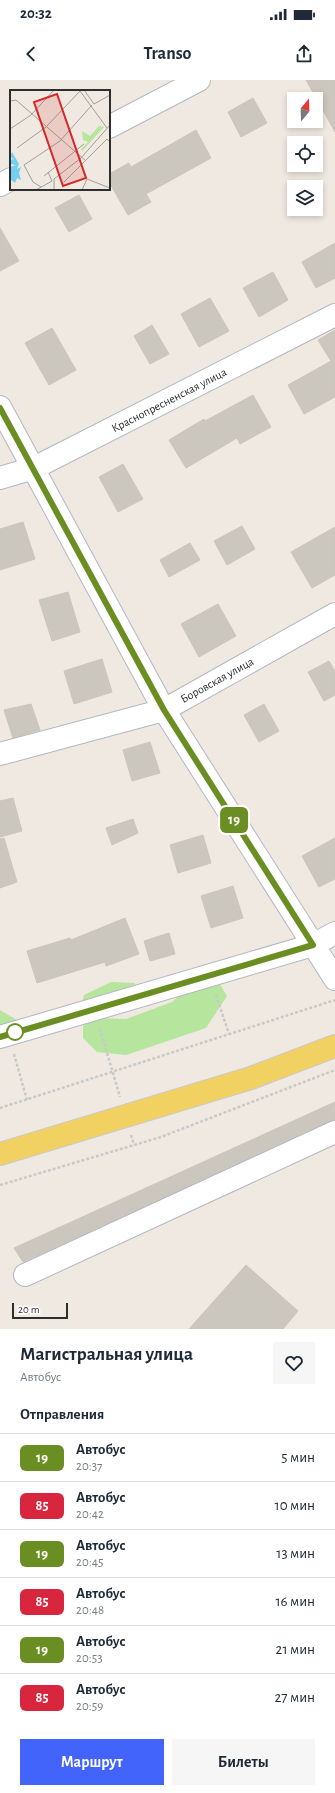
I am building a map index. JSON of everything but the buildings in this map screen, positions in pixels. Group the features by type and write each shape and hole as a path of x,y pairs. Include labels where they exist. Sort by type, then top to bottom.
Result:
{"main road":[{"path":"0,1154 244,1080 292,1064 335,1046"}],"street":[{"path":"110,127 199,80"},
{"path":"0,185 10,180"},
{"name":"Краснопресненская улица","path":"0,478 34,468 335,315"},
{"path":"0,408 34,468 164,710 335,980"},
{"name":"Боровская улица","path":"0,754 164,710 335,614"},
{"path":"4,1035 313,945 335,933"},
{"path":"25,1275 335,1132"}],"path":[{"path":"210,975 229,1034"},
{"path":"0,1108 335,1000"},
{"path":"95,1009 111,1072 120,1098"},
{"path":"4,1035 27,1100"},
{"path":"0,1185 161,1137 335,1070"}],"green space":[{"path":"216,978 227,996 206,1028 126,1055 97,1052 83,1038 83,1026 93,1018 126,1019 172,1002 192,985"},
{"path":"111,982 135,983 136,994 81,1009 84,995"},
{"path":"0,1010 20,1022 0,1041"}],"bus line":[{"name":"19","path":"0,408 34,468 164,710 313,945 0,1037"}]}
